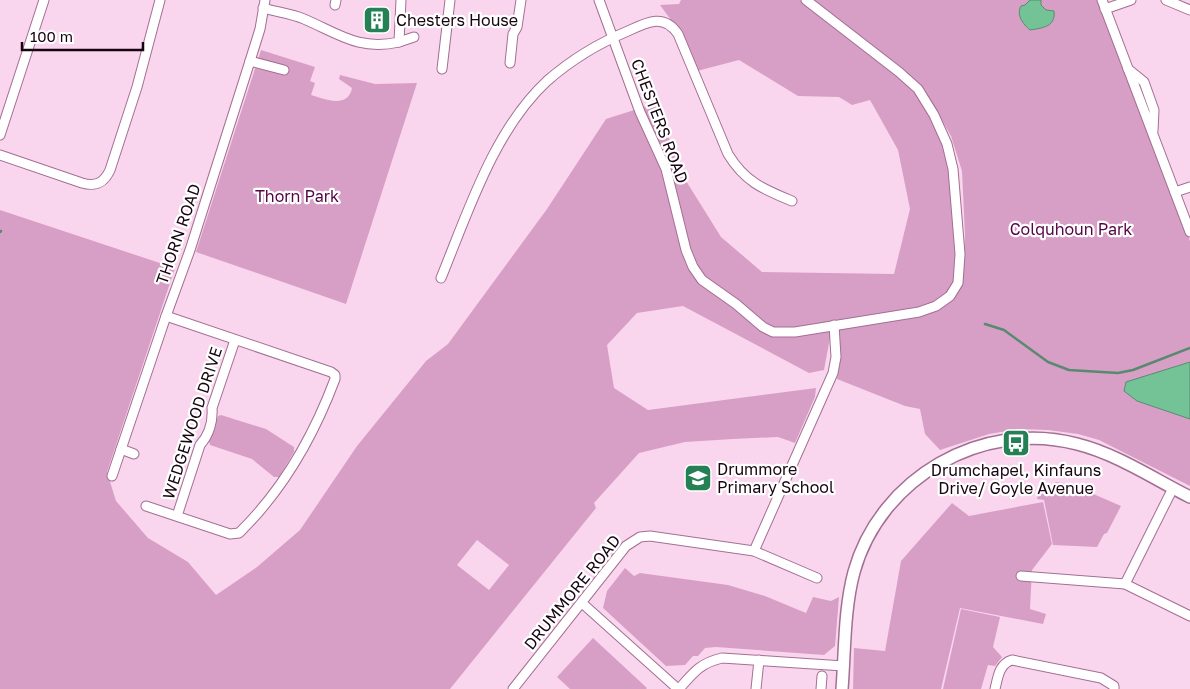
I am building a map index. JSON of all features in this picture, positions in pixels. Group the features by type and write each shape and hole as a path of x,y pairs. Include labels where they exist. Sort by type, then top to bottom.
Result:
{"street":[{"path":"0,135 44,0"},
{"path":"0,155 82,183 94,185 103,181 110,170 137,87 160,0"},
{"path":"399,42 401,0"},
{"path":"442,69 450,0"},
{"path":"510,64 521,0"},
{"name":"CHESTERS ROAD","path":"599,0 640,112 666,169 686,250 693,267 702,280 736,304 763,327 773,332 794,332 919,312 936,306 950,296 958,283 960,254 953,169 947,144 934,115 918,89 806,0"},
{"path":"1131,0 1104,4 1128,69 1142,79 1151,101 1155,114 1152,133 1190,232"},
{"path":"1166,0 1190,10"},
{"path":"264,4 299,17 339,37 357,42 388,45 414,37"},
{"name":"THORN ROAD","path":"112,476 187,260 250,61 264,4"},
{"path":"441,278 486,170 517,117 547,81 590,50 613,37 653,21 673,26 678,34 728,154 736,168 745,177 764,189 792,201"},
{"path":"504,33 514,34"},
{"path":"250,61 284,70"},
{"path":"1175,192 1190,186"},
{"name":"WEDGEWOOD DRIVE","path":"146,506 230,534 239,533 280,484 321,416 335,379 332,372 166,316"},
{"path":"754,551 833,373 836,357 834,325"},
{"name":"WEDGEWOOD DRIVE","path":"177,516 200,445 206,439 213,418 212,408 235,340"},
{"path":"842,689 851,586 867,538 884,512 907,486 924,472 949,457 968,449 1002,441 1023,438 1062,440 1094,449 1190,497"},
{"path":"121,449 134,454"},
{"path":"1125,584 1173,488"},
{"name":"DRUMMORE ROAD","path":"513,689 626,546 640,537 650,536 754,551 817,578"},
{"path":"1020,576 1125,584 1190,616"},
{"path":"582,603 679,689 697,668 712,661 728,658 844,666"},
{"path":"756,689 758,660"},
{"path":"995,689 1002,666 1012,660 1101,678 1114,686 1114,689"},
{"path":"820,689 822,676"}],"green space":[{"name":"Colquhoun Park","path":"681,0 1098,0 1190,241 1190,362 1173,367 1137,401 1190,419 1190,486 1099,440 1078,434 1019,429 989,434 940,450 925,434 920,409 905,406 837,379 839,361 832,327 824,370 809,373 683,306 637,313 607,345 614,388 648,410 816,388 815,397 795,443 778,437 685,442 639,453 594,503 596,508 450,689 0,689 0,210 175,268 107,472 116,501 148,538 188,562 216,595 257,567 300,530 357,446 426,361 448,344 547,209 606,119 656,103 683,176 721,237 762,272 894,274 910,209 898,150 870,100 852,105 839,97 798,96 739,60 697,71 676,27 660,5 679,4","holes":["923,87 951,136 962,171 965,235 964,262 953,169","477,540 509,565 489,590 457,565"]},
{"name":"Thorn Park","path":"261,50 315,67 310,81 315,83 311,95 329,100 346,99 350,94 352,88 339,79 340,75 375,84 417,83 346,304 196,252"},
{"path":"221,415 266,429 294,447 294,452 279,477 274,477 252,459 210,445 209,441 218,416"},
{"path":"1055,482 1070,484 1069,493 1077,495 1082,489 1121,506 1107,533 1104,534 1097,547 1053,545 1044,500 1037,499 1039,487 1054,487"},
{"path":"1043,502 1052,544 1032,570 1030,609 1046,614 1043,624 960,608 941,689 853,689 854,648 885,651 901,561 952,503 969,516"},
{"path":"625,568 634,576 640,573 728,585 765,596 806,613 813,597 831,601 839,597 835,646 824,655 716,647 705,648 698,656 693,656 685,665 666,666 603,608 607,591"},
{"path":"961,609 1000,617 993,647 1002,657 995,666 988,665 981,689 943,689"},
{"path":"593,638 647,688 570,689 557,677"}],"shaded area":[{"path":"1030,0 1041,0 1041,5 1046,10 1054,11 1053,20 1050,24 1030,30 1025,25 1019,13 1021,6"},
{"path":"1190,362 1190,419 1137,401 1124,391 1126,382"}],"waterway":[{"path":"985,324 1004,330 1048,362 1069,370 1118,373 1133,370 1190,348"}],"place":[{"name":"Chesters House","path":"377,20"},
{"name":"Drumchapel, Kinfauns Drive/ Goyle Avenue","path":"1016,443"},
{"name":"Drummore Primary School","path":"698,478"}]}
